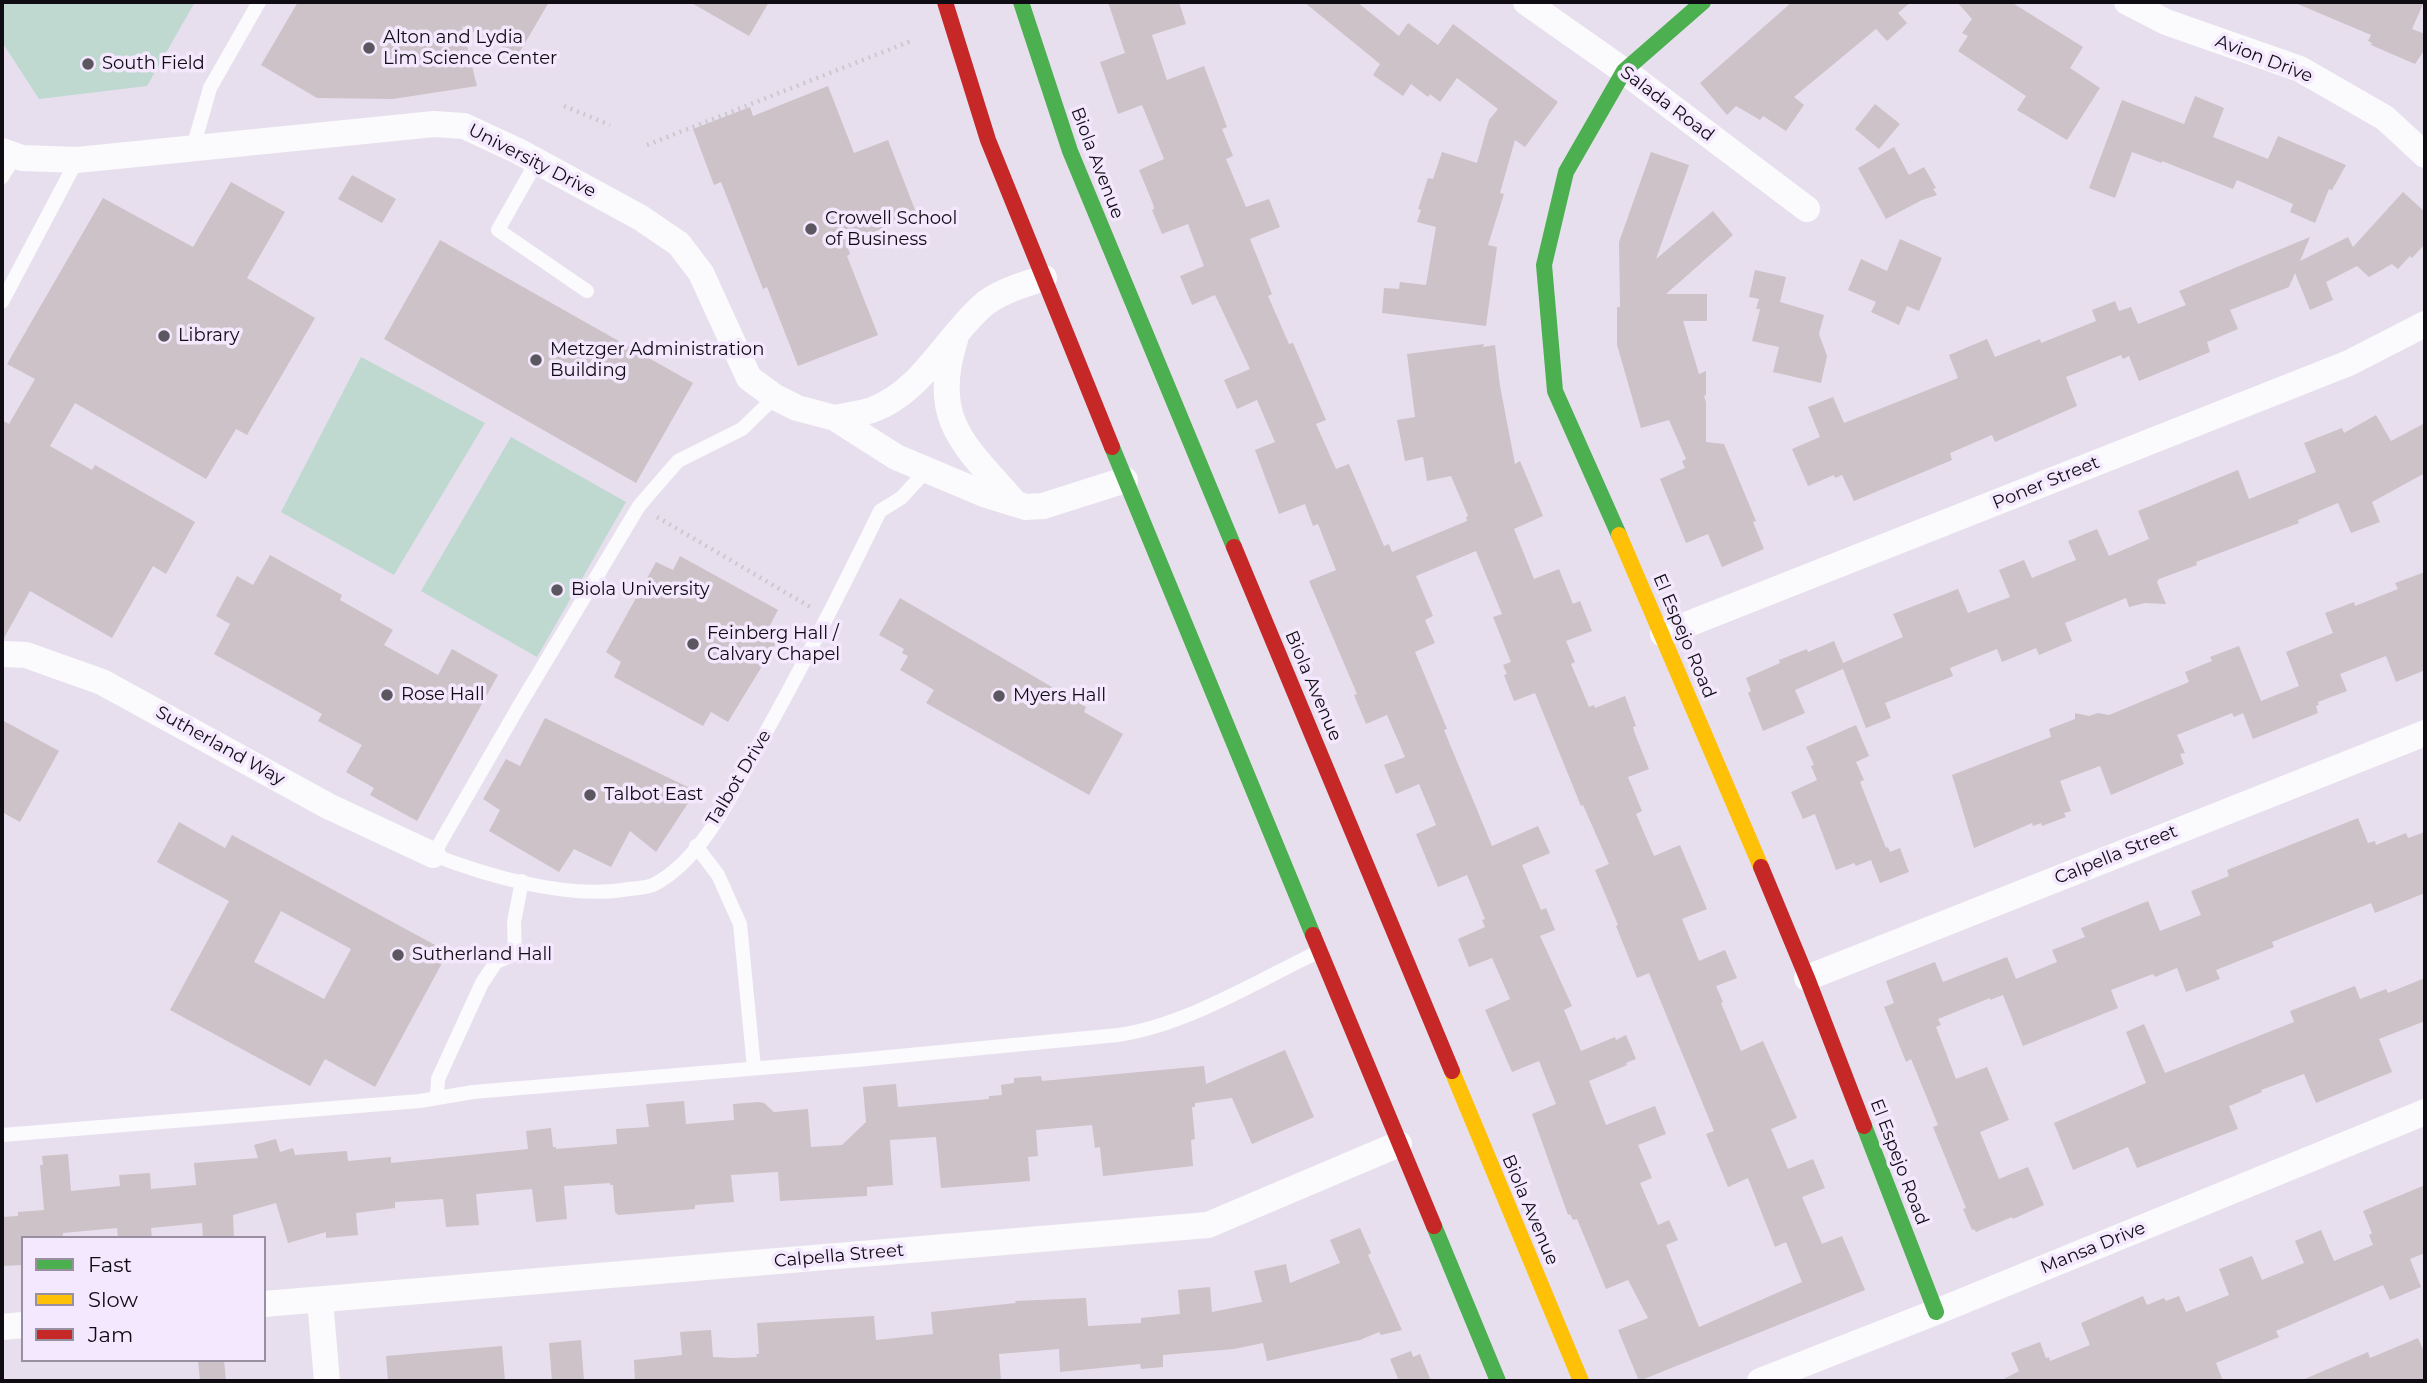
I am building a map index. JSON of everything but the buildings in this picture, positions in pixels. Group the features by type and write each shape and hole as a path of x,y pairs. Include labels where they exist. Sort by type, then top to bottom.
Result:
{"street":[{"path":"945,2 988,140 1125,480 1498,1381"},
{"name":"Biola Avenue","path":"1021,2 1080,175 1581,1381"},
{"name":"Salada Road","path":"1526,2 1624,71 1807,208"},
{"name":"El Espejo Road","path":"1703,2 1624,71 1566,172 1544,265 1555,391 1663,634 1807,978 1936,1312"},
{"name":"Avion Drive","path":"2127,2 2165,22 2301,69 2385,118 2425,155"},
{"name":"University Drive","path":"6,161 22,158 77,160 434,124 464,126 537,161 641,218 679,244 701,273 748,377 775,397 797,408 835,418 896,457 984,494 1026,507 1043,506 1125,480"},
{"name":"University Drive","path":"835,418 873,409 898,394 920,376 982,306 1003,293 1044,278"},
{"name":"Poner Street","path":"1663,634 2349,363 2425,324"},
{"path":"957,335 948,361 947,403 952,424 971,454 1015,504"},
{"name":"Sutherland Way","path":"2,654 26,655 102,682 328,806 433,855"},
{"name":"Calpella Street","path":"1807,978 2425,733"},
{"name":"Mansa Drive","path":"1760,1381 2425,1112"},
{"name":"Calpella Street","path":"266,1304 1208,1225 1399,1144"},
{"path":"320,1300 327,1381"},
{"path":"2,1327 21,1325"}],"lane":[{"path":"193,148 210,88 259,2"},
{"path":"2,302 77,160"},
{"path":"537,161 498,230 587,291"},
{"path":"433,855 639,506 678,461 742,429 775,397"},
{"name":"Talbot Drive","path":"433,855 475,871 577,893 612,892 653,885 686,860 720,814 809,656 880,511 901,498 927,470"},
{"path":"696,846 718,876 740,924 754,1068"},
{"path":"437,1098 438,1079 482,983 496,962 514,954 514,922 522,881"},
{"path":"2,1135 437,1098 473,1092 868,1059 1143,1032 1233,994 1321,950"}],"path":[{"path":"647,145 911,41"},
{"path":"564,106 610,125"},
{"path":"639,506 769,581 827,619"}],"green space":[{"name":"South Field","path":"2,2 195,2 147,86 39,99 2,42"},
{"path":"361,357 485,423 394,575 281,512"},
{"path":"511,437 626,502 537,657 421,591"}],"traffic: fast":[{"path":"1021,2 1070,151 1234,547"},
{"path":"1619,535 1555,391 1544,265 1566,172 1624,71 1703,2"},
{"path":"1112,447 1313,935"},
{"path":"1864,1126 1936,1312"},
{"path":"1434,1226 1498,1381"}],"traffic: slow":[{"path":"1619,535 1761,867"},
{"path":"1452,1071 1581,1381"}],"traffic: jam":[{"path":"945,2 988,140 1112,447"},
{"path":"1234,547 1452,1071"},
{"path":"1761,867 1864,1126"},
{"path":"1313,935 1434,1226"}],"place":[{"name":"Alton and Lydia Lim Science Center","path":"369,48"},
{"name":"South Field","path":"88,64"},
{"name":"Crowell School of Business","path":"811,229"},
{"name":"Library","path":"164,336"},
{"name":"Metzger Administration Building","path":"536,360"},
{"name":"Biola University","path":"557,590"},
{"name":"Feinberg Hall / Calvary Chapel","path":"693,644"},
{"name":"Rose Hall","path":"387,695"},
{"name":"Myers Hall","path":"999,696"},
{"name":"Talbot East","path":"590,795"},
{"name":"Sutherland Hall","path":"398,955"}]}
